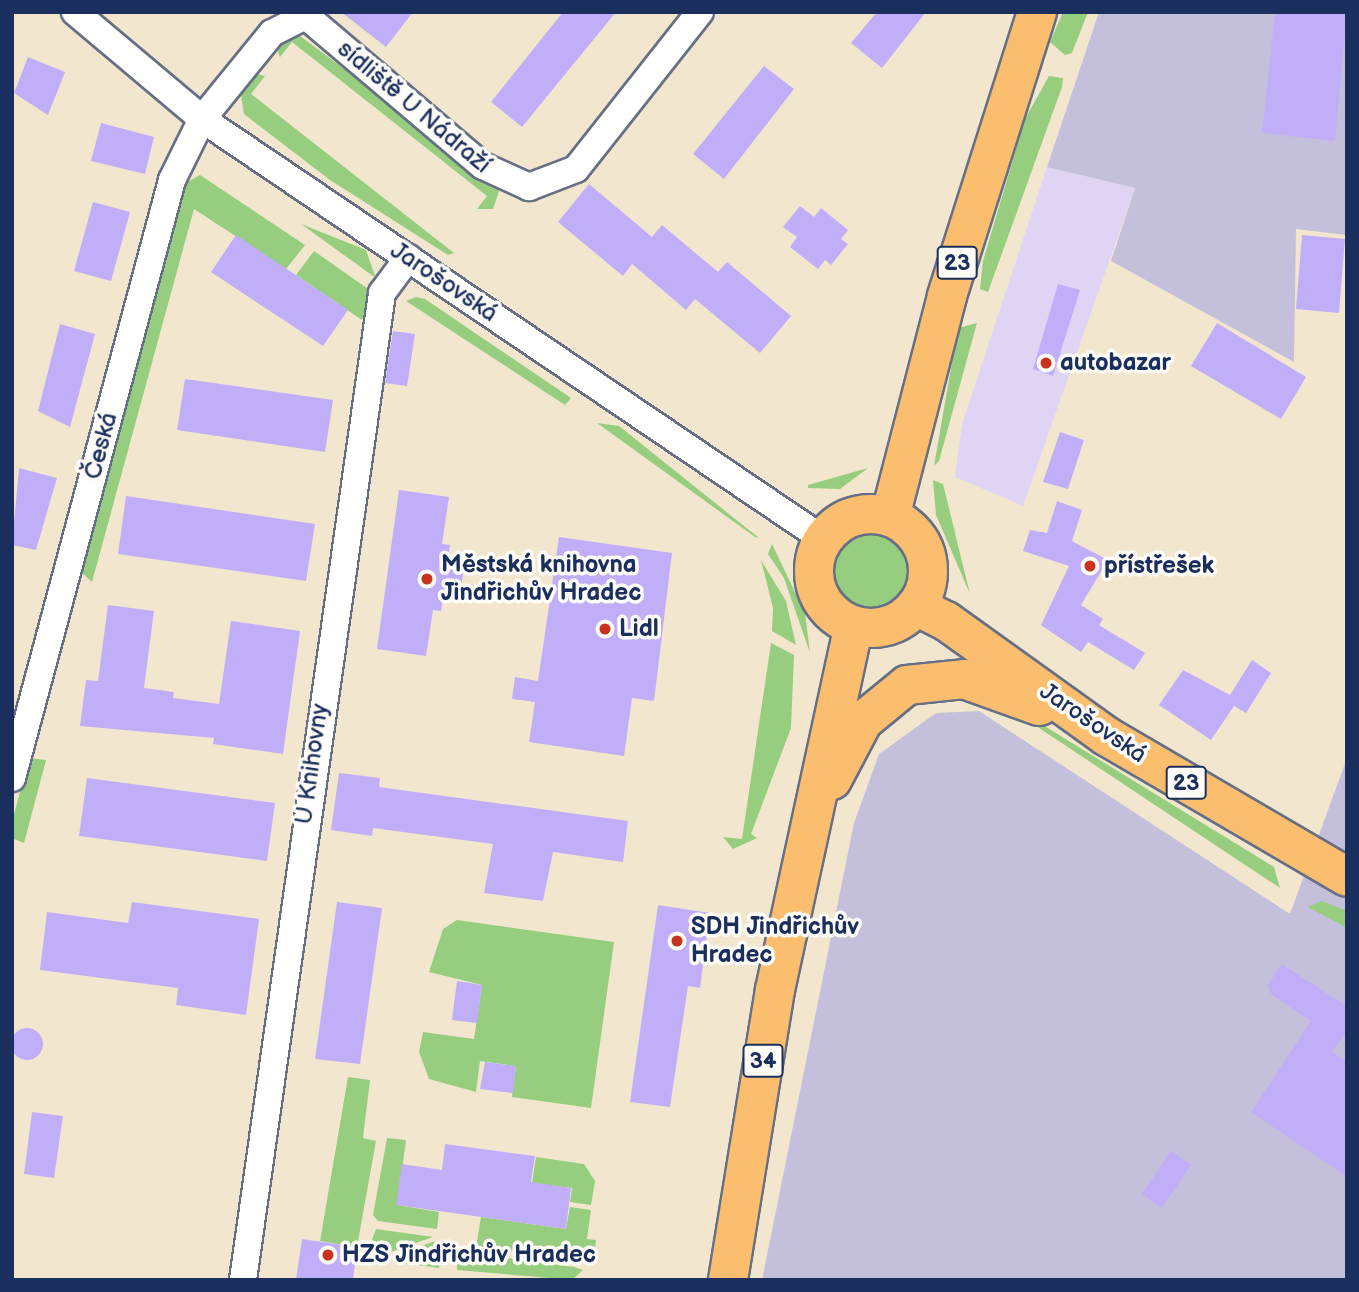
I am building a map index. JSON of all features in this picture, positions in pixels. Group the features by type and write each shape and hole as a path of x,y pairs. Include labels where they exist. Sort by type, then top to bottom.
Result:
{"main road":[{"name":"23","path":"890,517 947,296 1037,12"},
{"path":"853,516 890,517 916,536 926,555 926,586 916,606 889,625 854,626 820,596 814,573 823,539 853,516"},
{"name":"Jarošovská","path":"916,606 946,621 1106,736 1347,877"},
{"name":"34","path":"728,1280 804,842 854,626"},
{"name":"34","path":"804,842 863,720 907,685 940,678 982,683 1106,736"}],"street":[{"name":"Jarošovská","path":"75,12 202,119 823,539"},
{"name":"sídliště U Nádraží","path":"202,119 272,33 307,14 483,166 529,187 576,169 700,12"},
{"name":"Česká","path":"12,778 23,696 172,180 202,119"},
{"name":"U Knihovny","path":"243,1280 382,293 408,258"}],"shaded area":[{"path":"1099,12 1347,12 1347,235 1296,229 1294,362 1111,261 1135,188 1047,167"},
{"path":"1047,167 1135,188 1023,506 955,477 962,424"},
{"path":"979,711 1290,914 1347,758 1347,1280 762,1280 854,823 879,754 936,713"}],"green space":[{"path":"1063,12 1088,12 1072,53 1065,55 1050,42"},
{"path":"300,36 501,185 493,209 477,209 487,196 292,42 280,57 276,47"},
{"path":"257,74 265,76 251,94 454,253 448,255 330,180 244,114 240,90"},
{"path":"1049,76 1063,78 1062,87 988,292 980,289 983,261 1025,119"},
{"path":"200,175 305,245 286,269 194,209 92,582 80,571 185,183"},
{"path":"301,224 366,250 375,276 373,276"},
{"path":"314,251 371,291 362,320 296,275"},
{"path":"416,297 425,299 571,398 565,405 406,301"},
{"path":"977,323 939,461 934,466 958,328"},
{"path":"597,423 619,426 759,538 755,537"},
{"path":"868,468 840,489 808,488 808,485"},
{"path":"933,480 943,484 970,594 936,515"},
{"path":"864,529 880,529 901,540 912,561 912,577 901,598 880,609 864,609 850,603 838,591 832,577 832,561 838,547 850,535"},
{"path":"772,544 805,613 810,653 784,578 768,554"},
{"path":"761,560 786,601 796,645 772,631 773,608"},
{"path":"771,643 794,655 791,728 751,834 757,838 733,849 723,837 742,839"},
{"path":"994,695 1274,867 1280,888 1006,706"},
{"path":"29,758 46,760 24,843 14,839 12,822"},
{"path":"1321,901 1347,911 1347,928 1308,907"},
{"path":"457,920 614,942 591,1108 512,1097 516,1066 480,1061 476,1092 429,1079 419,1052 423,1032 474,1039 482,985 429,972 443,929"},
{"path":"348,1077 370,1080 363,1138 376,1141 357,1247 320,1241"},
{"path":"387,1138 406,1140 397,1205 439,1212 437,1229 378,1221 373,1215"},
{"path":"536,1157 584,1164 595,1181 591,1205 570,1202 572,1188 532,1183"},
{"path":"570,1207 591,1210 587,1239 596,1240 594,1258 476,1248 481,1217 566,1229"},
{"path":"376,1229 433,1237 393,1251 369,1248"},
{"path":"435,1241 443,1242 439,1268 395,1262 397,1255"},
{"path":"458,1251 583,1270 572,1280 457,1270"}],"building":[{"path":"341,12 413,12 386,47"},
{"path":"563,12 616,12 522,127 491,102"},
{"path":"877,12 926,12 882,68 851,43"},
{"path":"1275,12 1347,12 1335,141 1262,133"},
{"path":"28,57 65,72 48,115 14,93"},
{"path":"764,66 794,89 724,179 693,154"},
{"path":"101,123 154,137 145,174 91,161"},
{"path":"589,184 652,237 662,225 718,272 727,262 791,316 760,353 695,299 686,310 632,264 623,276 558,222"},
{"path":"93,202 130,212 111,281 74,271"},
{"path":"800,206 814,217 821,208 848,230 841,239 848,244 831,265 825,260 818,269 790,247 797,237 783,227"},
{"path":"236,235 348,310 323,346 211,272"},
{"path":"1302,235 1345,239 1339,313 1296,309"},
{"path":"1058,284 1080,290 1053,376 1033,369"},
{"path":"1217,323 1306,377 1281,419 1191,366"},
{"path":"60,324 95,334 70,427 38,411"},
{"path":"393,331 415,334 407,386 385,383"},
{"path":"185,379 333,400 325,452 177,430"},
{"path":"1060,432 1084,440 1068,489 1043,482"},
{"path":"19,468 57,478 36,550 12,545"},
{"name":"Městská knihovna Jindřichův Hradec","path":"399,490 449,497 442,544 450,545 448,558 465,561 459,600 443,598 441,611 433,610 426,656 377,649"},
{"path":"126,496 315,524 306,581 118,554"},
{"path":"1057,501 1082,510 1072,541 1108,560 1081,605 1103,619 1099,625 1145,653 1134,670 1088,642 1081,652 1041,625 1069,566 1023,551 1030,530 1047,533"},
{"name":"Lidl","path":"559,537 672,553 654,701 632,698 624,756 529,742 535,702 512,699 515,677 538,681"},
{"path":"108,605 154,611 144,688 174,692 173,698 219,704 231,621 300,631 283,754 213,744 214,738 80,726 86,680 98,681"},
{"path":"1252,660 1271,673 1246,713 1234,706 1211,740 1159,705 1183,670 1230,695"},
{"path":"339,773 380,778 379,787 628,821 623,862 553,852 543,901 484,893 493,844 373,828 372,836 331,830"},
{"path":"87,778 275,803 267,861 79,836"},
{"path":"132,902 259,919 246,1015 176,1005 178,988 40,970 47,912 128,923"},
{"path":"337,902 382,908 360,1064 315,1059"},
{"path":"658,905 710,913 700,988 688,986 670,1107 630,1102"},
{"path":"1282,964 1347,1007 1347,1031 1332,1052 1347,1062 1347,1177 1251,1112 1311,1021 1271,994 1268,985"},
{"path":"457,981 482,985 477,1023 452,1020"},
{"path":"27,1028 38,1033 43,1044 38,1055 27,1060 16,1055 11,1044 16,1033"},
{"path":"485,1062 516,1066 513,1093 480,1089"},
{"path":"32,1112 63,1116 54,1178 24,1174"},
{"path":"445,1144 535,1156 531,1182 571,1188 566,1229 396,1205 402,1164 442,1170"},
{"path":"1171,1151 1191,1165 1162,1208 1142,1194"},
{"name":"HZS Jindřichův Hradec","path":"302,1239 357,1247 353,1280 296,1280"}],"place":[{"name":"autobazar","path":"1046,363"},
{"name":"přístřešek","path":"1090,566"},
{"name":"Městská knihovna Jindřichův Hradec","path":"427,579"},
{"name":"Lidl","path":"605,629"},
{"name":"SDH Jindřichův Hradec","path":"677,941"},
{"name":"HZS Jindřichův Hradec","path":"328,1255"}]}
